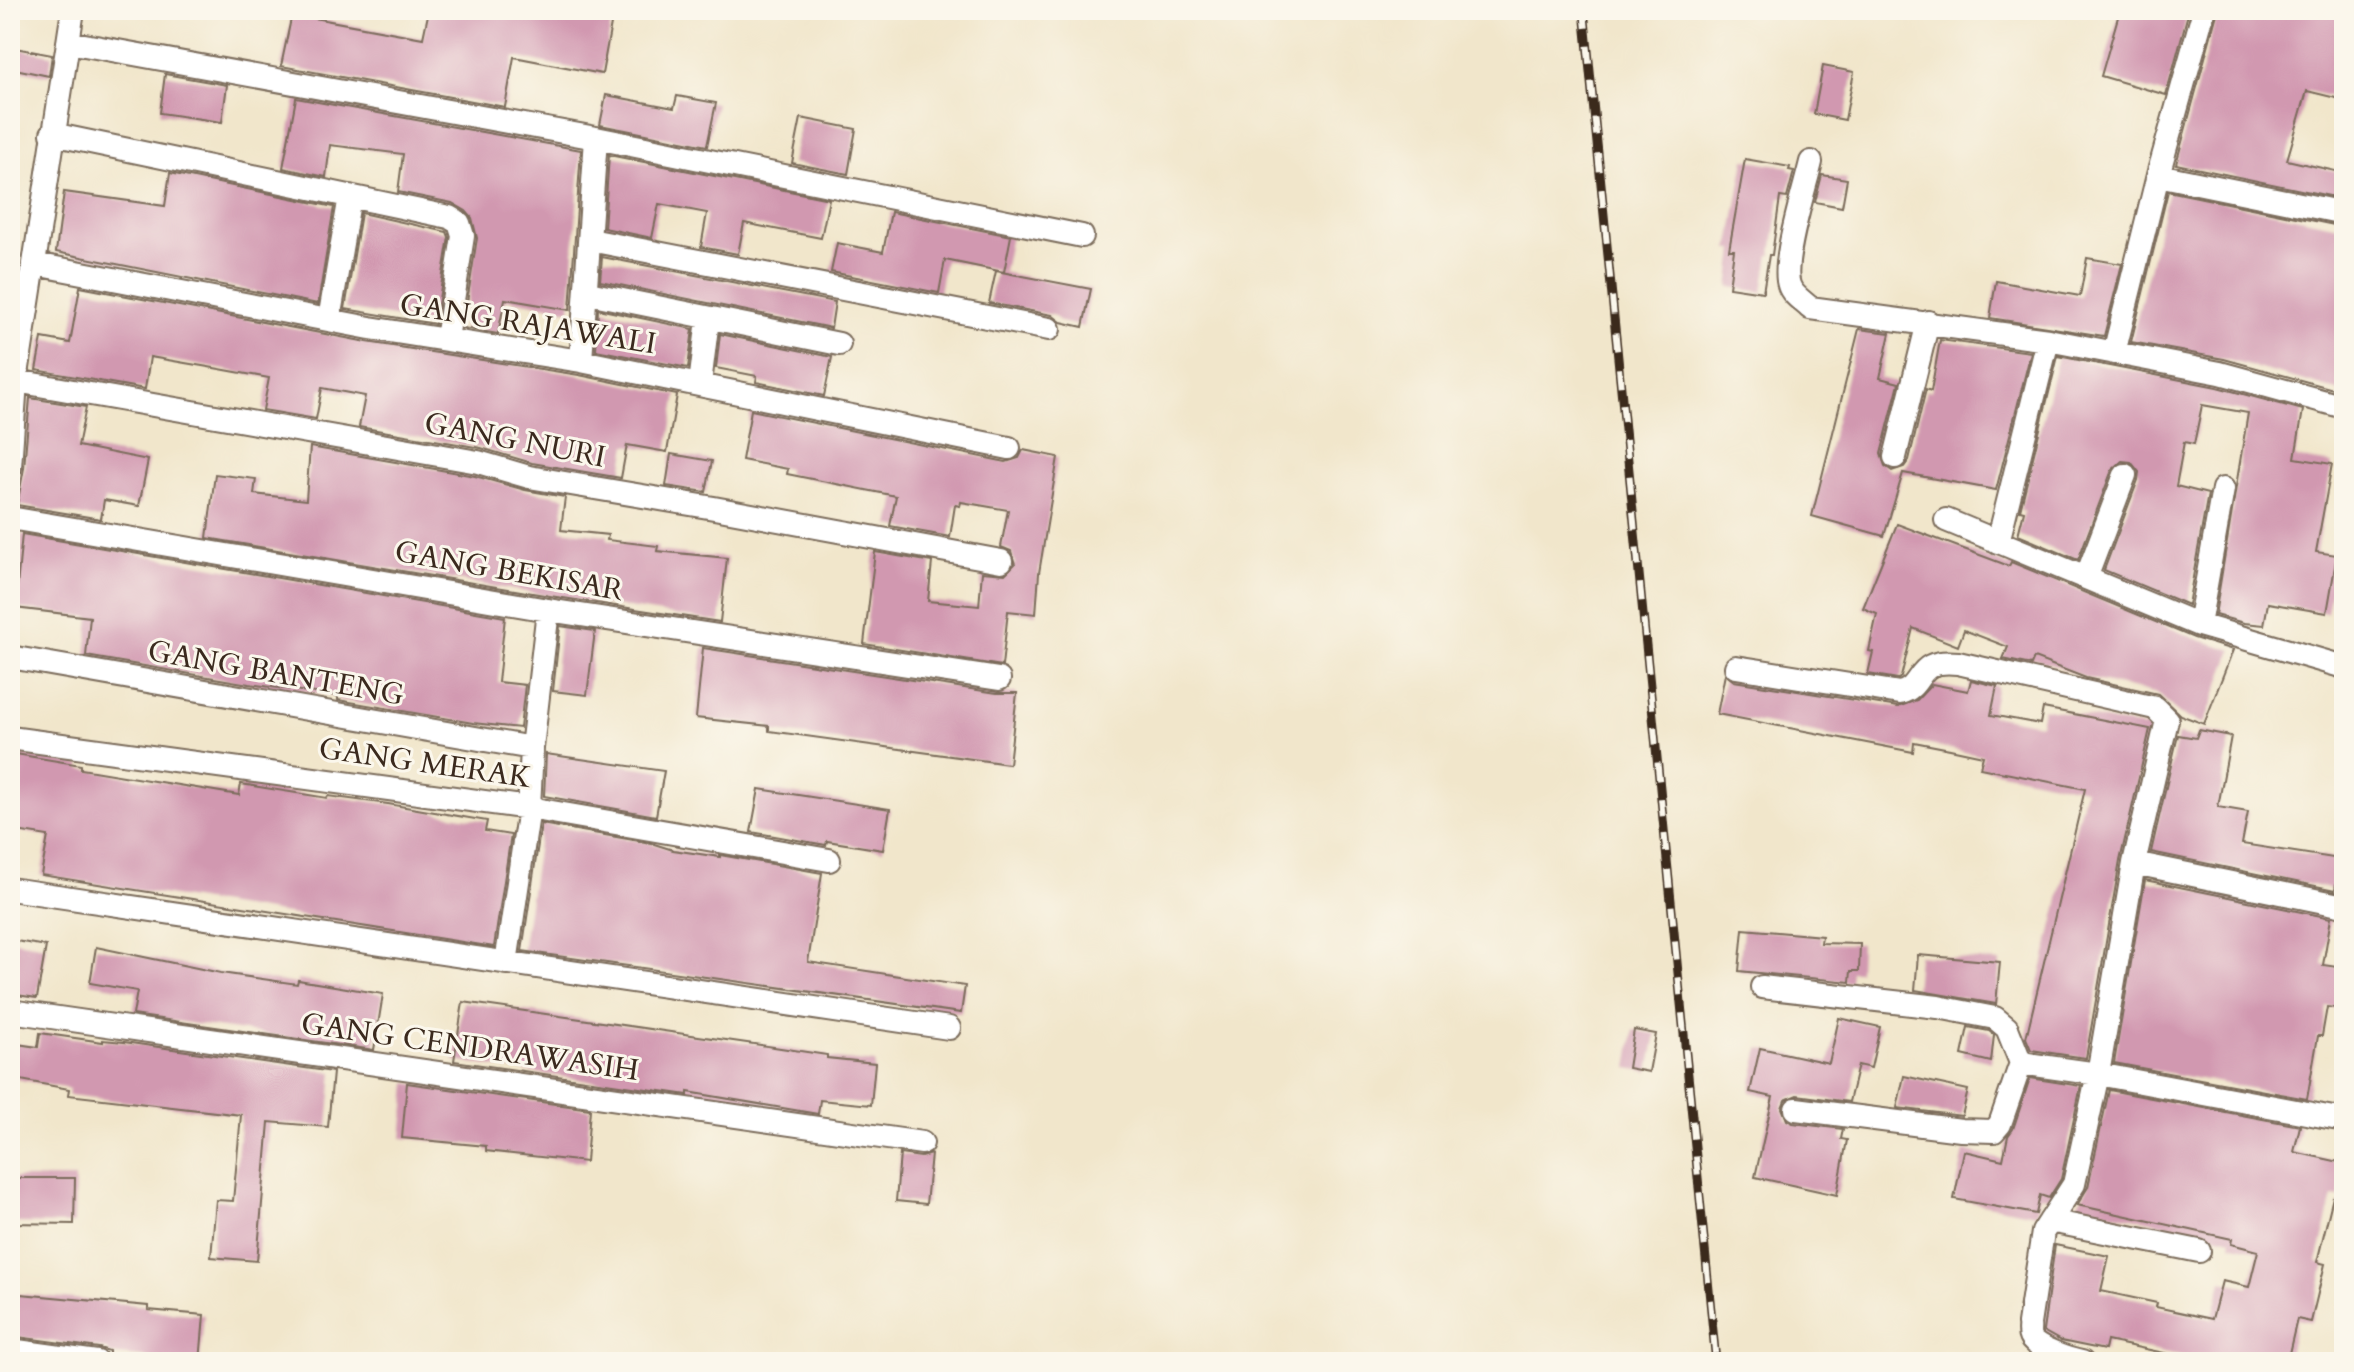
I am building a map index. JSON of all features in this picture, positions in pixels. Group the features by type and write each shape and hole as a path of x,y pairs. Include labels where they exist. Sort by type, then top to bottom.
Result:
{"street":[{"path":"10,467 16,381 73,10"},
{"path":"2114,353 2200,11"},
{"path":"68,42 596,138 1082,236"},
{"path":"52,134 449,217 459,223 463,236 447,339"},
{"path":"581,361 588,293 596,138"},
{"path":"1811,162 1788,261 1788,284 1810,308 2048,340 2220,373 2344,407"},
{"path":"2158,175 2344,213"},
{"path":"329,320 350,196"},
{"path":"590,240 1049,329"},
{"name":"GANG RAJAWALI","path":"35,264 329,320 581,361 1009,448"},
{"path":"588,293 839,344"},
{"path":"700,384 708,319"},
{"path":"1895,457 1928,322"},
{"path":"1998,542 2048,340"},
{"name":"GANG NURI","path":"16,381 478,462 529,477 1001,561"},
{"path":"2086,578 2125,475"},
{"path":"2199,625 2223,489"},
{"name":"GANG BEKISAR","path":"10,518 548,610 999,679"},
{"path":"1946,520 2199,625 2344,667"},
{"path":"506,963 529,808 532,748 548,610"},
{"name":"GANG BANTENG","path":"10,657 532,748"},
{"path":"1736,667 1900,693 1908,691 1924,669 1942,661 2155,708 2167,720 2134,863 2098,1074 2074,1184 2043,1232 2029,1324 2030,1337 2036,1345 2082,1362"},
{"name":"GANG MERAK","path":"10,738 529,808 829,860"},
{"path":"2134,863 2344,906"},
{"path":"10,889 949,1028"},
{"path":"1762,987 1938,1007 1995,1018 2007,1028 2021,1063 2000,1124 1994,1131 1961,1130 1796,1109"},
{"name":"GANG CENDRAWASIH","path":"10,1011 922,1143"},
{"path":"2021,1063 2098,1074 2344,1120"},
{"path":"2050,1221 2199,1251"},
{"path":"10,1350 97,1362"}],"building":[{"path":"429,10 597,10 613,13 602,74 514,57 505,107 281,66 292,14 423,38"},
{"path":"2120,10 2189,10 2166,95 2101,76"},
{"path":"2218,10 2344,10 2344,100 2307,91 2287,160 2344,173 2344,199 2176,164"},
{"path":"10,47 52,55 49,76 10,68"},
{"path":"1823,66 1854,72 1845,120 1814,114"},
{"path":"165,74 227,85 222,122 160,113"},
{"path":"606,95 674,108 677,96 716,103 707,146 600,125"},
{"path":"296,98 581,150 570,310 505,299 498,334 463,328 477,238 472,218 452,203 398,192 403,154 330,145 326,177 283,168"},
{"path":"801,118 856,129 848,174 792,163"},
{"path":"609,155 829,199 821,238 744,223 738,254 701,247 707,213 659,204 652,238 604,228"},
{"path":"1745,159 1790,167 1789,170 1794,171 1787,198 1780,197 1763,292 1729,287 1734,250 1729,250"},
{"path":"170,173 334,207 318,304 56,252 64,192 165,206"},
{"path":"1822,175 1847,179 1842,207 1815,202"},
{"path":"2168,191 2344,227 2344,392 2224,359 2131,342"},
{"path":"891,212 1011,236 1004,272 945,260 939,293 831,272 837,243 883,252"},
{"path":"361,213 447,232 449,237 435,324 345,309"},
{"path":"602,257 835,302 831,328 600,281"},
{"path":"2087,258 2122,264 2104,336 1990,318 1996,281 2080,296"},
{"path":"996,271 1091,289 1083,327 1061,322 1052,315 989,303"},
{"path":"80,287 367,342 579,375 677,395 667,452 627,445 621,478 532,463 481,448 359,427 365,396 322,388 316,419 263,410 269,378 150,357 145,389 36,370 42,338 70,343"},
{"path":"598,309 693,329 688,368 596,350"},
{"path":"1859,329 1890,333 1880,378 1899,383 1881,454 1885,466 1892,471 1904,467 1909,460 1926,389 1931,391 1940,340 2031,352 1996,490 1903,473 1884,536 1812,516"},
{"path":"720,334 832,357 824,396 756,382 757,376 716,368"},
{"path":"2058,356 2217,387 2303,410 2295,458 2332,464 2316,552 2337,555 2327,613 2268,603 2264,625 2215,615 2248,413 2202,405 2194,444 2184,442 2176,486 2208,494 2188,605 2104,570 2138,480 2139,472 2131,462 2122,461 2112,470 2078,560 2018,535 2024,511 2020,510"},
{"path":"30,398 86,407 78,446 148,460 139,506 104,500 101,519 17,505 24,468"},
{"path":"751,410 1006,462 1019,458 1023,450 1058,457 1039,573 1036,614 1008,611 1002,666 864,644 875,552 932,562 928,601 979,606 982,572 1005,574 1015,564 1011,551 1001,547 1008,510 961,502 960,506 955,505 950,537 890,526 896,496 787,474 788,469 742,460"},
{"path":"310,447 475,476 565,497 561,530 608,535 607,540 658,546 657,551 727,558 720,622 207,538 215,474 256,479 254,494 306,500"},
{"path":"671,454 712,461 706,492 666,486"},
{"path":"1897,524 2009,566 2011,562 2194,638 2233,650 2204,724 2180,715 2158,694 2086,678 2034,658 2031,665 2003,659 2008,647 1964,630 1958,646 1913,628 1901,677 1868,674 1873,652 1869,651 1877,614 1863,608"},
{"path":"22,534 505,617 498,682 525,685 520,728 473,723 338,700 338,696 86,656 90,617 15,608"},
{"path":"560,626 595,631 587,695 553,691"},
{"path":"703,648 997,693 1017,693 1009,764 769,731 769,726 696,718"},
{"path":"1725,674 1734,681 1898,707 1917,700 1932,684 1968,691 1971,680 1997,686 1991,715 2040,724 2043,708 2150,729 2120,861 2086,1058 2031,1050 2026,1038 2085,789 1980,768 1983,756 1950,749 1914,742 1913,752 1717,714"},
{"path":"2199,730 2231,736 2218,807 2248,812 2242,844 2340,859 2335,890 2151,852 2178,735 2196,738"},
{"path":"10,753 81,765 81,769 239,795 241,784 487,821 485,831 511,835 494,947 41,875 48,836 10,830"},
{"path":"546,754 664,771 656,816 544,796"},
{"path":"759,789 890,809 883,850 827,841 826,845 751,832"},
{"path":"541,824 651,843 673,850 822,873 808,962 965,986 961,1013 522,951"},
{"path":"2145,880 2331,918 2323,965 2344,968 2344,1009 2327,1007 2322,1036 2318,1036 2307,1099 2114,1063"},
{"path":"1743,929 1822,936 1821,943 1860,944 1859,971 1851,971 1850,982 1739,971"},
{"path":"10,940 46,946 37,998 10,994"},
{"path":"96,947 221,973 297,984 298,980 383,994 374,1050 133,1015 137,991 90,983"},
{"path":"1918,955 2000,962 1996,1004 1915,990"},
{"path":"463,1002 875,1063 871,1105 820,1100 818,1114 688,1092 688,1095 454,1061"},
{"path":"1839,1018 1880,1027 1871,1068 1858,1065 1849,1102 1797,1095 1785,1100 1782,1108 1787,1120 1793,1123 1843,1129 1841,1139 1847,1140 1837,1195 1755,1177 1773,1097 1750,1092 1760,1048 1829,1063"},
{"path":"1968,1027 1994,1035 1991,1062 1962,1055"},
{"path":"1634,1030 1656,1034 1649,1072 1628,1068"},
{"path":"40,1033 333,1072 328,1127 269,1122 257,1261 211,1257 216,1200 233,1201 241,1115 68,1095 69,1089 10,1078 10,1043 38,1047"},
{"path":"1904,1076 1968,1090 1962,1116 1897,1108"},
{"path":"2030,1078 2081,1086 2061,1179 2049,1198 2040,1195 2036,1214 1954,1199 1964,1151 2003,1160 2008,1136"},
{"path":"407,1083 590,1109 586,1162 486,1151 486,1146 402,1138"},
{"path":"2109,1090 2300,1126 2294,1152 2344,1163 2339,1198 2333,1197 2317,1262 2325,1264 2311,1322 2297,1319 2287,1362 2207,1362 2107,1341 2105,1350 2061,1341 2043,1331 2055,1245 2109,1256 2101,1291 2157,1303 2156,1307 2212,1319 2222,1281 2249,1287 2258,1251 2231,1244 2232,1239 2077,1205 2088,1187"},
{"path":"900,1154 921,1157 931,1154 926,1204 896,1201"},
{"path":"10,1178 75,1178 74,1224 10,1223"},
{"path":"10,1293 148,1306 148,1310 204,1315 200,1362 149,1360 109,1354 109,1351 99,1348 10,1336"}],"railway":[{"path":"1584,10 1716,1362"}]}
